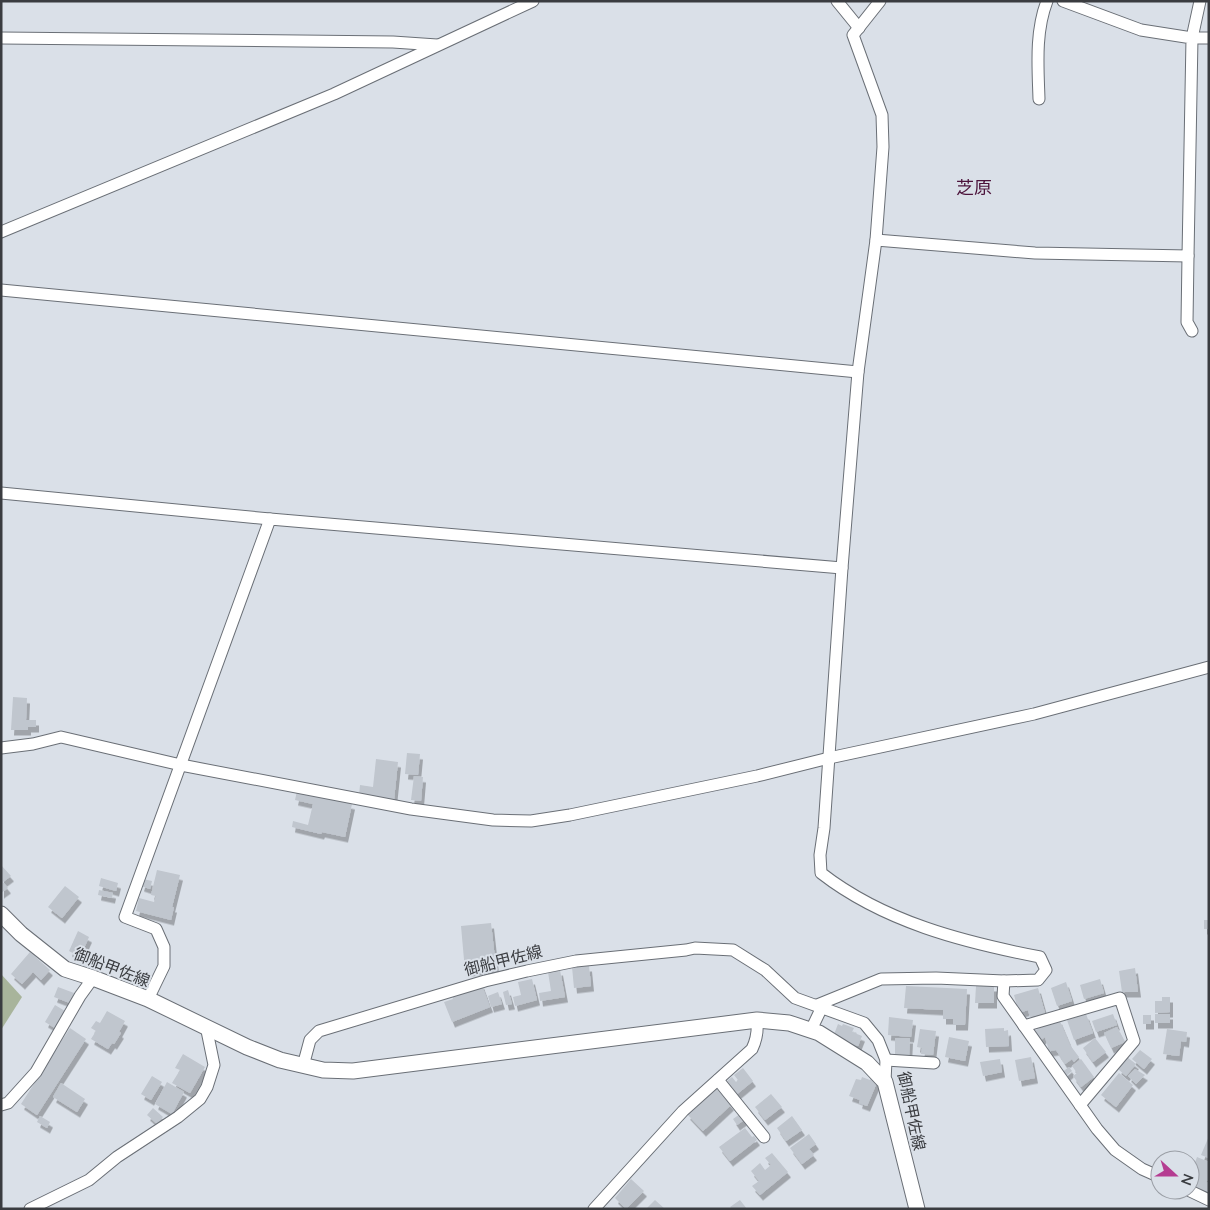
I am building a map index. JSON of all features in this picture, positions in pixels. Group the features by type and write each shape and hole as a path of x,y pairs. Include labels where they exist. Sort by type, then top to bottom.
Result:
{"main road":[{"name":"御船甲佐線","path":"1,914 21,934 65,969 148,999 247,1047 280,1060 303,1066"},
{"path":"303,1066 323,1070 353,1071 757,1020 789,1022 818,1033 867,1063 885,1082"},
{"name":"御船甲佐線","path":"885,1082 917,1209"}],"street":[{"path":"1,232 334,94 533,1"},
{"path":"838,1 859,28"},
{"path":"811,1030 820,1006 881,979 1038,980 1046,970 1040,957 1002,950 908,923 840,888 821,873 820,855 830,758 842,568 858,372 876,240 883,147 882,115 853,35 880,1"},
{"path":"1039,99 1038,57 1042,13 1047,1"},
{"path":"1063,1 1141,30 1192,38 1209,38"},
{"path":"1190,326 1188,256 1192,38 1200,1"},
{"path":"1,38 393,42 438,45"},
{"path":"876,240 1035,253 1188,256"},
{"path":"1,290 858,372"},
{"path":"1,492 270,520 842,568"},
{"path":"148,999 164,966 164,947 156,929 125,917 270,520"},
{"path":"1,748 61,737 181,765 410,809 492,820 531,821 570,815 757,776 830,758 1034,714 1209,666"},
{"name":"御船甲佐線","path":"303,1066 310,1040 319,1030 486,981 576,960 695,948 733,950 765,970 795,998 864,1024 878,1040 886,1060 885,1082"},
{"path":"1,1105 8,1103 36,1072 80,996 93,978"},
{"path":"1004,981 1003,996 1097,1129 1115,1150 1150,1173"},
{"path":"1024,1026 1120,998 1134,1041 1080,1105"},
{"path":"594,1209 683,1111 752,1049 758,1032 757,1020"},
{"path":"30,1209 89,1180 117,1157 178,1117 200,1100 208,1087 214,1064 206,1026"},
{"path":"886,1060 934,1063"},
{"path":"718,1080 764,1137"}],"green space":[{"path":"1,974 22,997 1,1030"}],"building":[{"path":"13,697 27,698 26,720 36,720 36,727 28,727 28,730 11,730"},
{"path":"407,753 420,754 418,775 405,774"},
{"path":"376,759 398,762 394,800 359,796 360,785 373,787"},
{"path":"414,776 423,777 421,801 411,800"},
{"path":"297,791 352,804 345,837 322,832 321,834 292,827 293,821 308,825 313,804 295,800"},
{"path":"1,865 11,876 3,882 8,888 1,893"},
{"path":"157,870 180,875 172,907 174,907 171,920 136,911 139,898 154,902 156,896 151,895"},
{"path":"101,878 118,883 116,891 99,886"},
{"path":"143,879 152,881 150,889 141,886"},
{"path":"65,886 79,897 62,918 48,907"},
{"path":"99,890 113,893 112,898 98,895"},
{"path":"1204,920 1209,920 1209,929 1204,929"},
{"path":"491,923 496,968 465,971 461,926"},
{"path":"78,931 89,937 80,957 69,951"},
{"path":"30,952 50,970 41,980 33,972 22,984 11,974"},
{"path":"589,966 591,986 574,988 572,967"},
{"path":"1135,968 1138,992 1122,992 1119,971"},
{"path":"560,970 565,997 540,1001 539,993 551,991 548,972"},
{"path":"532,979 537,1000 515,1006 513,997 521,995 518,982"},
{"path":"1100,979 1104,993 1084,999 1080,985"},
{"path":"1066,982 1072,1001 1057,1006 1051,988"},
{"path":"481,983 490,1007 452,1022 444,1002 453,999 452,995"},
{"path":"906,986 967,989 965,1025 953,1025 953,1019 943,1019 943,1010 904,1008"},
{"path":"976,986 994,986 994,1003 975,1003"},
{"path":"58,987 74,993 70,1003 54,997"},
{"path":"1038,988 1045,1013 1030,1017 1028,1010 1019,1013 1014,995"},
{"path":"508,990 512,1004 506,1005 503,992"},
{"path":"498,992 502,1004 491,1007 488,996"},
{"path":"1162,997 1170,997 1170,1012 1155,1013 1155,1001 1162,1001"},
{"path":"55,1005 65,1011 55,1028 45,1022"},
{"path":"107,1011 125,1021 119,1032 121,1033 114,1044 112,1043 108,1049 91,1039 96,1031 91,1028 96,1021 100,1023"},
{"path":"1086,1014 1093,1033 1074,1040 1067,1020"},
{"path":"1113,1014 1117,1025 1096,1032 1092,1021"},
{"path":"1155,1014 1170,1014 1170,1023 1155,1023"},
{"path":"1143,1015 1151,1015 1151,1024 1143,1024"},
{"path":"889,1017 913,1020 911,1037 888,1035"},
{"path":"1059,1019 1070,1045 1079,1057 1074,1062 1072,1059 1065,1064 1056,1050 1049,1051 1045,1037 1038,1042 1032,1032 1046,1025 1046,1023"},
{"path":"838,1024 854,1028 852,1032 862,1036 858,1046 833,1037"},
{"path":"1117,1027 1125,1042 1111,1048 1104,1033"},
{"path":"70,1028 86,1039 37,1115 21,1104"},
{"path":"1004,1028 1004,1031 1008,1030 1009,1046 986,1047 985,1029"},
{"path":"920,1029 936,1031 933,1055 921,1054 922,1048 917,1047"},
{"path":"1167,1029 1187,1032 1186,1042 1181,1041 1179,1056 1163,1054"},
{"path":"949,1037 969,1041 965,1061 945,1057"},
{"path":"895,1038 910,1038 909,1057 895,1056"},
{"path":"1095,1038 1106,1052 1093,1062 1083,1048"},
{"path":"1140,1050 1152,1059 1144,1069 1132,1059"},
{"path":"183,1054 205,1067 190,1093 172,1083 180,1070 175,1068"},
{"path":"1031,1057 1035,1078 1019,1081 1015,1060"},
{"path":"1127,1057 1136,1064 1126,1076 1118,1069"},
{"path":"1000,1059 1002,1072 983,1076 980,1062"},
{"path":"1081,1059 1094,1077 1081,1087 1073,1076 1077,1073 1072,1066"},
{"path":"1069,1067 1072,1071 1065,1077 1061,1073"},
{"path":"743,1068 753,1081 736,1095 726,1082 732,1077 736,1082 738,1080 734,1075"},
{"path":"1135,1069 1145,1075 1136,1084 1128,1076"},
{"path":"1119,1073 1133,1085 1116,1107 1101,1095"},
{"path":"152,1076 162,1082 151,1100 141,1094"},
{"path":"862,1077 870,1080 871,1077 878,1080 867,1106 859,1103 860,1100 849,1096 856,1079 861,1080"},
{"path":"167,1082 184,1092 172,1114 155,1104"},
{"path":"61,1083 85,1099 77,1112 53,1097"},
{"path":"716,1088 731,1105 703,1131 687,1114"},
{"path":"771,1094 782,1107 765,1120 755,1107"},
{"path":"153,1108 163,1117 157,1124 147,1115"},
{"path":"740,1114 744,1120 737,1125 733,1119"},
{"path":"40,1116 50,1122 47,1128 37,1122"},
{"path":"792,1116 802,1130 786,1141 777,1128"},
{"path":"745,1128 757,1140 730,1161 719,1147"},
{"path":"809,1134 816,1144 809,1149 814,1155 802,1164 790,1148"},
{"path":"1209,1136 1209,1158 1201,1155"},
{"path":"772,1153 788,1172 760,1195 752,1186 759,1181 751,1171 760,1163 765,1170 771,1165 765,1158"},
{"path":"1200,1158 1209,1162 1209,1179 1206,1182 1209,1183 1209,1192 1200,1189"},
{"path":"631,1179 644,1191 626,1209 615,1198"},
{"path":"655,1200 665,1209 646,1209"},
{"path":"740,1200 747,1209 732,1209 730,1207"}],"district":[{"name":"芝原","path":"974,188"}]}
